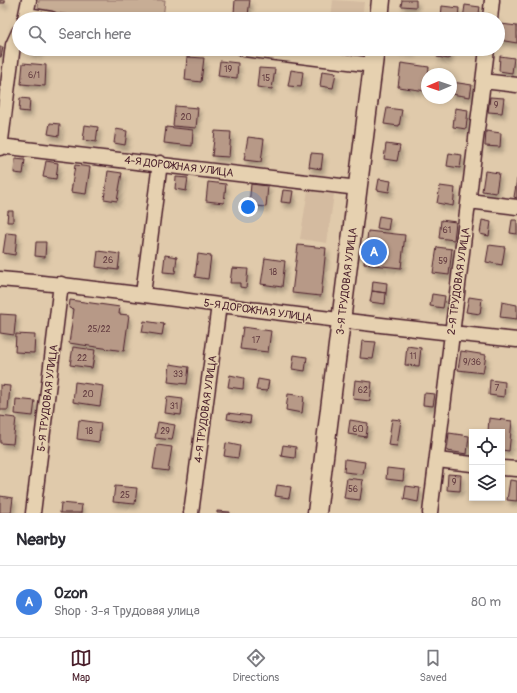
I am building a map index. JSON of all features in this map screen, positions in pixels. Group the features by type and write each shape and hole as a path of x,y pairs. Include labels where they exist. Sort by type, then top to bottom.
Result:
{"street":[{"path":"27,12 29,0"},
{"path":"380,12 381,0"},
{"path":"491,12 492,0"},
{"path":"0,147 12,45"},
{"path":"358,56 374,57"},
{"name":"2-Я ТРУДОВАЯ УЛИЦА","path":"430,513 486,56"},
{"name":"3-Я ТРУДОВАЯ УЛИЦА","path":"317,513 374,57"},
{"path":"483,81 517,85"},
{"name":"4-Я ДОРОЖНАЯ УЛИЦА","path":"0,147 160,163 358,188"},
{"path":"143,294 160,163"},
{"path":"469,201 517,207"},
{"name":"5-Я ДОРОЖНАЯ УЛИЦА","path":"0,279 61,284 341,320 517,340"},
{"name":"5-Я ТРУДОВАЯ УЛИЦА","path":"33,513 61,284"},
{"name":"4-Я ТРУДОВАЯ УЛИЦА","path":"191,513 219,305"},
{"path":"437,460 469,464"},
{"path":"505,468 517,470"}],"shaded area":[{"path":"39,0 165,0 164,12 54,12 38,9"},
{"path":"333,0 364,2 363,12 332,12"},
{"path":"308,190 334,194 327,243 300,239"}],"building":[{"path":"0,0 5,0 5,3 0,3"},
{"path":"235,0 250,0 248,12 234,12"},
{"path":"402,0 416,0 416,7 401,6"},
{"path":"465,5 480,7 479,12 464,12"},
{"path":"442,6 459,8 459,12 442,12"},
{"path":"505,24 517,26 517,43 505,41"},
{"path":"0,47 3,47 1,57 0,57"},
{"path":"437,56 449,56 449,59"},
{"path":"500,56 514,58 512,73 499,71"},
{"path":"187,57 204,58 201,82 185,80"},
{"path":"220,61 238,63 237,78 218,76"},
{"path":"23,63 46,65 45,86 21,84"},
{"path":"401,63 429,67 421,68 421,90 398,87"},
{"path":"259,68 275,69 272,89 257,87"},
{"path":"291,70 303,72 301,87 288,86"},
{"path":"322,71 336,73 333,88 320,86"},
{"path":"457,83 472,85 470,97 457,95"},
{"path":"490,97 504,98 502,113 488,112"},
{"path":"20,98 30,99 29,112 19,111"},
{"path":"175,106 198,108 196,128 173,126"},
{"path":"387,108 402,110 399,126 384,124"},
{"path":"455,108 468,110 466,129 453,127"},
{"path":"50,123 60,124 59,136 48,134"},
{"path":"85,125 98,127 96,142 83,140"},
{"path":"166,127 193,130 192,146 164,143"},
{"path":"116,129 127,131 125,145 114,143"},
{"path":"215,131 231,132 229,157 212,156"},
{"path":"486,131 501,133 500,147 485,146"},
{"path":"248,137 264,139 261,162 244,160"},
{"path":"386,144 400,146 397,161 384,159"},
{"path":"311,153 323,154 321,169 309,167"},
{"path":"449,153 462,155 460,168 447,166"},
{"path":"15,159 25,160 23,174 14,173"},
{"path":"46,161 58,163 56,179 43,177"},
{"path":"75,165 90,167 86,194 71,192"},
{"path":"108,171 122,173 117,201 104,199"},
{"path":"485,171 499,173 496,193 482,191"},
{"path":"176,177 188,178 186,191 175,189"},
{"path":"379,179 391,181 389,192 377,190"},
{"path":"517,179 517,198 514,197"},
{"path":"208,182 226,184 224,203 206,201"},
{"path":"251,184 268,186 266,207 249,205"},
{"path":"440,186 455,188 453,206 437,203"},
{"path":"283,190 293,191 291,203 281,202"},
{"path":"8,211 13,211 13,222 7,222"},
{"path":"379,216 390,218 388,230 377,228"},
{"path":"441,220 456,222 454,240 439,238"},
{"path":"482,220 491,222 489,236 480,234"},
{"path":"512,220 517,220 517,234 510,233"},
{"path":"368,231 405,235 401,268 364,264"},
{"path":"6,233 17,234 15,255 3,253"},
{"path":"36,242 46,242 45,257 35,256"},
{"path":"298,245 326,248 321,296 292,293"},
{"path":"489,245 505,247 502,265 486,262"},
{"path":"437,247 452,249 449,275 433,273"},
{"path":"98,251 120,254 118,270 96,267"},
{"path":"198,254 211,256 208,279 195,277"},
{"path":"165,255 177,257 175,273 163,272"},
{"path":"265,258 285,261 282,287 261,284"},
{"path":"232,268 248,269 246,288 240,287 240,283 230,283"},
{"path":"373,281 387,283 386,293 372,291"},
{"path":"372,291 386,293 385,304 370,302"},
{"path":"432,294 445,296 443,308 430,306"},
{"path":"469,297 482,299 480,314 466,312"},
{"path":"70,300 120,307 119,314 129,315 124,351 69,343 74,309 69,308"},
{"path":"502,302 517,305 517,319 500,317"},
{"path":"0,314 16,315 14,335 0,333"},
{"path":"144,321 164,324 162,335 142,332"},
{"path":"243,327 271,331 268,352 240,349"},
{"path":"16,334 35,335 34,353 15,352"},
{"path":"362,341 376,342 373,359 360,358"},
{"path":"407,346 421,348 419,366 405,365"},
{"path":"73,347 95,350 92,368 70,365"},
{"path":"461,351 486,355 483,373 458,370"},
{"path":"294,355 307,357 305,371 292,369"},
{"path":"170,364 189,367 187,384 168,382"},
{"path":"230,375 244,378 243,389 228,387"},
{"path":"258,379 269,381 267,391 256,390"},
{"path":"355,380 372,382 370,401 353,399"},
{"path":"490,380 505,382 504,397 489,395"},
{"path":"75,382 103,386 100,406 73,402"},
{"path":"0,385 10,386 8,410 0,410"},
{"path":"424,393 435,394 433,406 423,405"},
{"path":"288,394 304,396 302,413 286,410"},
{"path":"167,397 183,399 181,415 165,413"},
{"path":"16,399 35,401 33,416 15,414"},
{"path":"228,413 251,416 250,423 227,419"},
{"path":"0,416 16,418 13,444 0,443"},
{"path":"489,418 512,421 509,451 505,450 505,429 488,429"},
{"path":"392,419 401,420 397,446 388,445"},
{"path":"79,420 101,423 99,442 77,439"},
{"path":"350,420 368,423 366,437 348,434"},
{"path":"158,422 175,425 172,440 155,438"},
{"path":"449,433 469,436 467,454 447,451"},
{"path":"226,443 240,446 238,458 224,456"},
{"path":"157,445 172,447 168,471 153,469"},
{"path":"283,445 296,447 295,458 281,456"},
{"path":"345,459 365,462 363,474 344,472"},
{"path":"387,468 404,470 403,481 386,479"},
{"path":"448,474 461,475 460,491 447,490"},
{"path":"347,478 363,480 360,500 344,498"},
{"path":"510,480 517,481 517,501 507,500"},
{"path":"277,485 291,487 289,498 275,496"},
{"path":"115,486 137,488 135,504 113,502"},
{"path":"406,486 420,488 418,502 404,499"},
{"path":"0,496 13,498 11,513 0,513"},
{"path":"61,503 82,505 81,513 60,513"},
{"path":"217,511 230,512 230,513 217,513"}],"place":[{"name":"Ozon","path":"374,252"}]}
